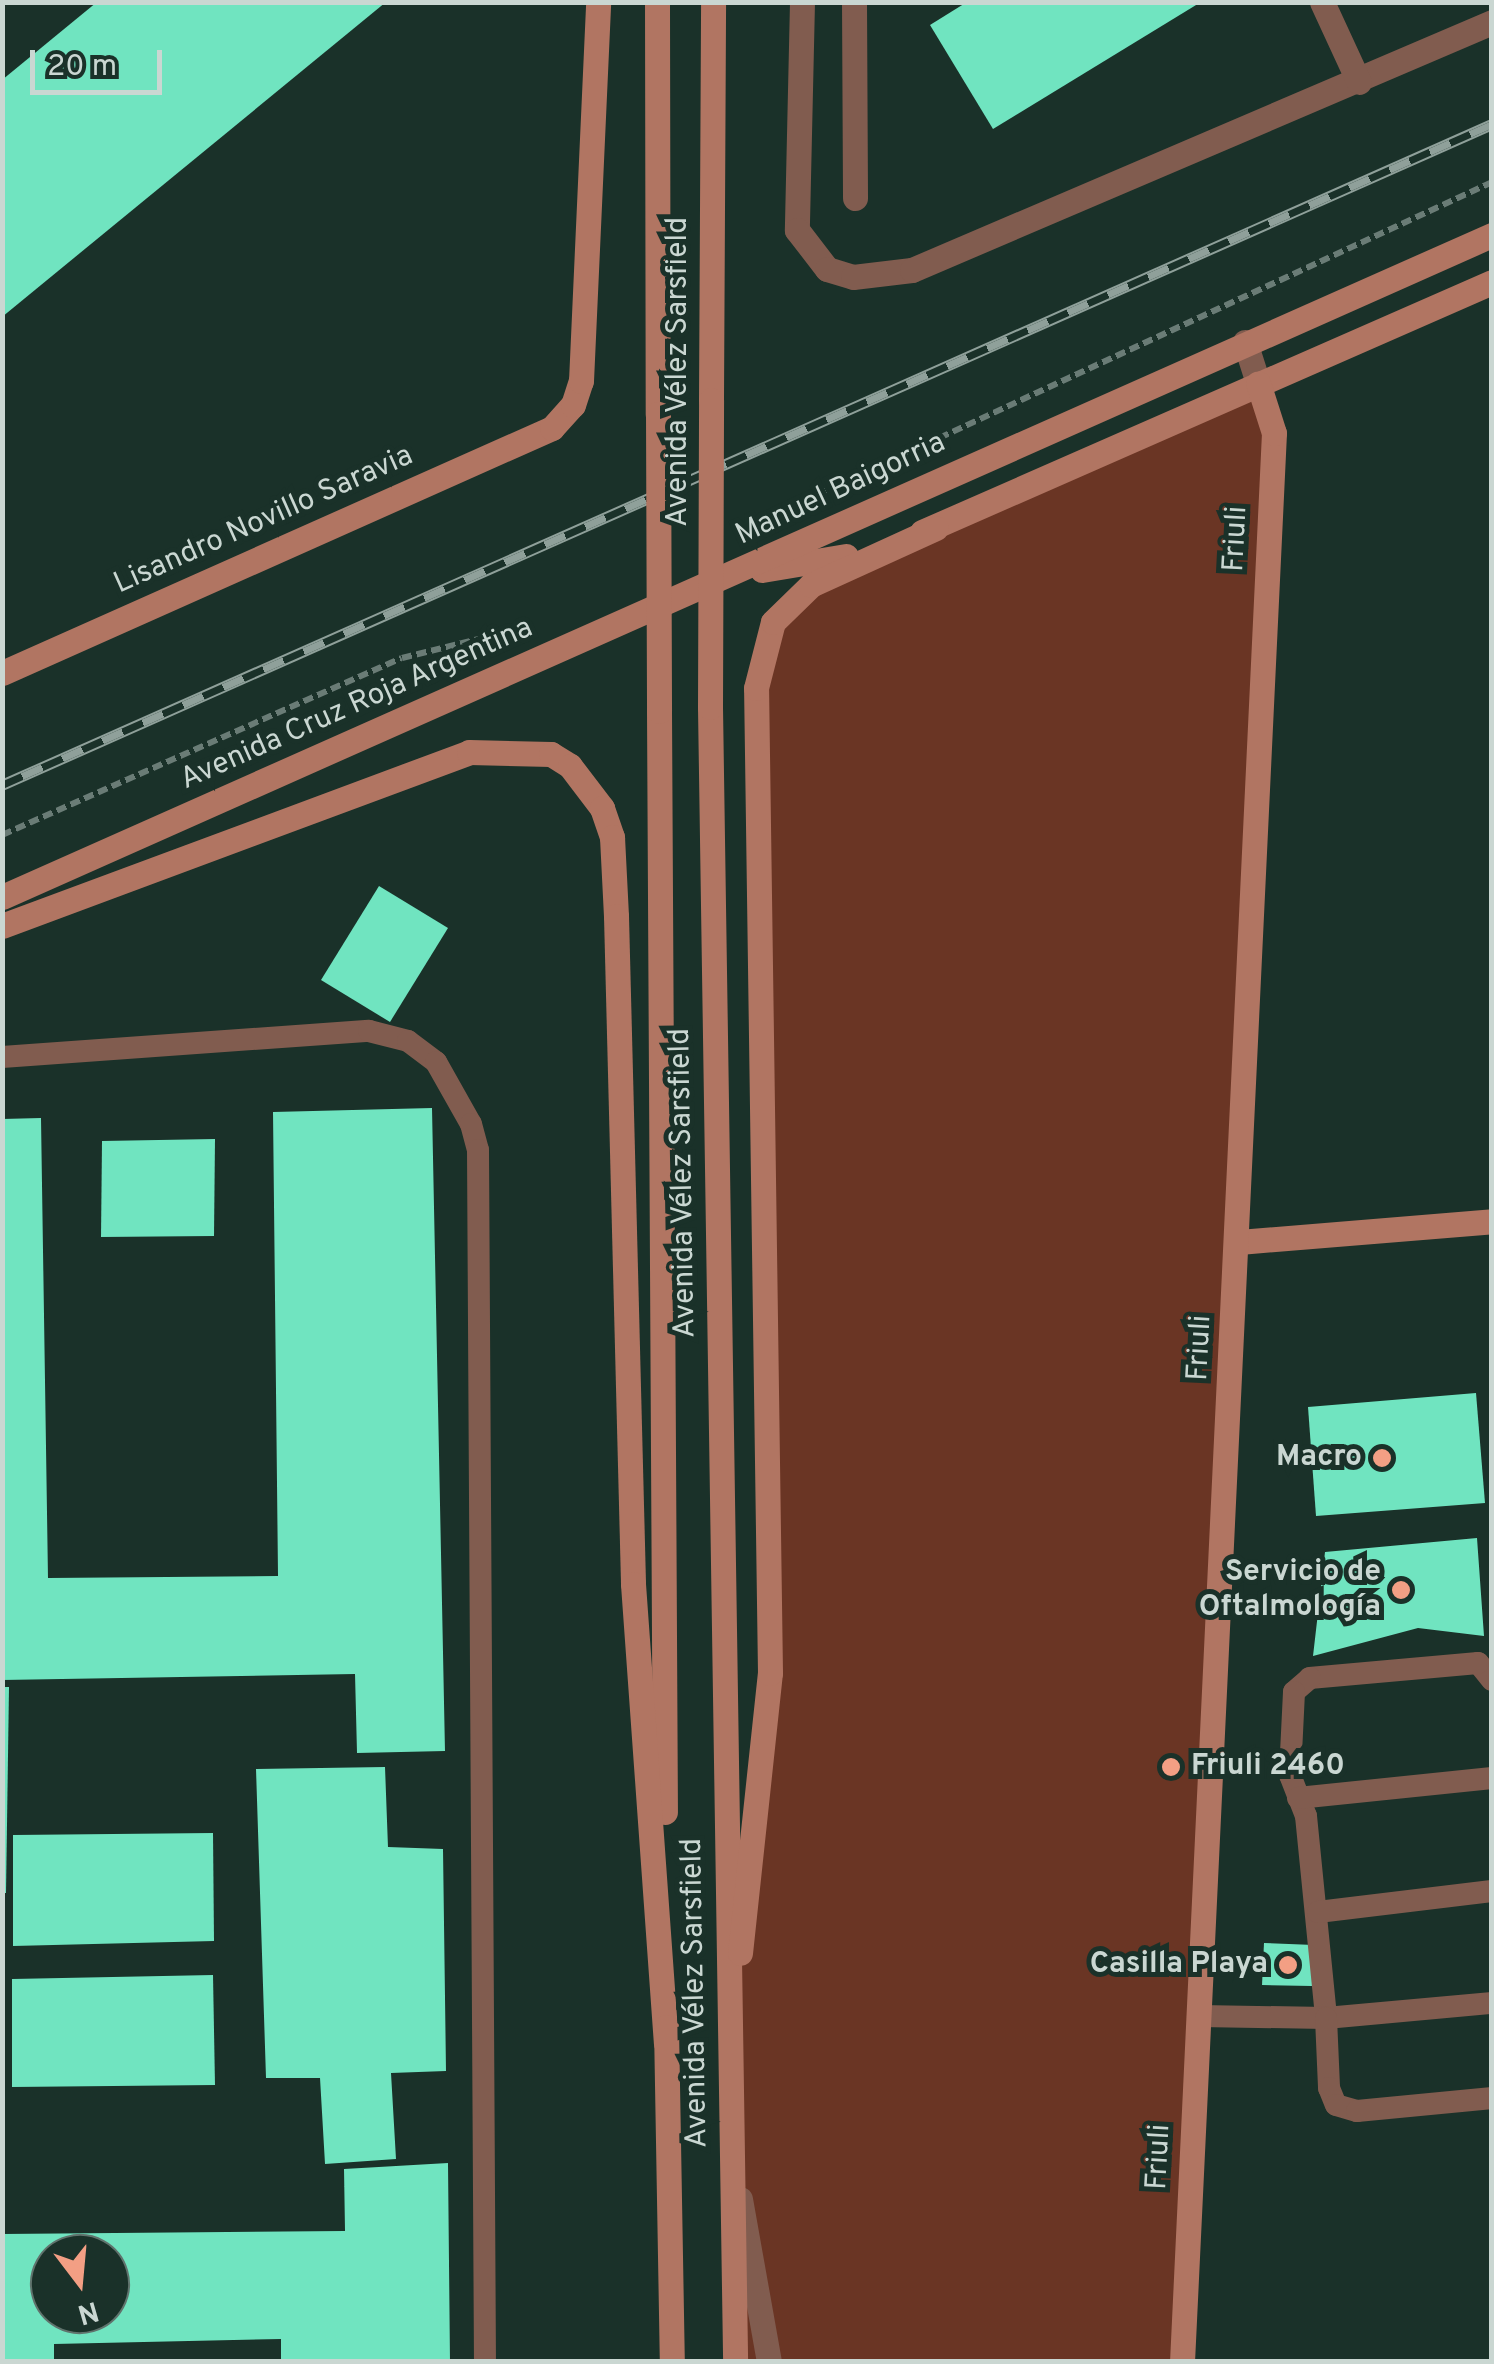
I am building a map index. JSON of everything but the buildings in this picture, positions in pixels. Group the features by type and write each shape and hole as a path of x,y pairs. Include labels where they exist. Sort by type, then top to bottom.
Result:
{"main road":[{"name":"Lisandro Novillo Saravia","path":"2,672 552,428 573,405 581,381 598,2"},
{"name":"Avenida Vélez Sarsfield","path":"657,2 666,2043 672,2362"},
{"name":"Avenida Vélez Sarsfield","path":"714,2 710,708 735,2362"},
{"name":"Manuel Baigorria","path":"737,573 1245,342 1492,236"},
{"name":"Manuel Baigorria","path":"737,573 835,559 936,528 1492,282"},
{"name":"Friuli","path":"1182,2362 1239,1242 1274,434 1258,383"},
{"path":"728,2047 770,1673 756,688 773,622 812,585 936,528"},
{"name":"Avenida Cruz Roja Argentina","path":"2,897 737,573"},
{"path":"2,926 469,752 551,754 570,766 602,808 612,837 615,896 633,1584 666,2043"},
{"path":"1239,1242 1492,1221"}],"street":[{"path":"802,2 798,230 827,269 853,277 912,270 1492,22"},
{"path":"854,2 855,198"},
{"path":"1322,2 1359,82"},
{"name":"Friuli","path":"1245,342 1258,383"},
{"path":"731,2152 769,2362"}],"lane":[{"path":"2,1057 369,1031 408,1042 436,1062 471,1124 478,1170 484,2362"},
{"path":"1492,1680 1478,1663 1310,1678 1294,1692 1290,1776 1298,1798 1318,1912 1329,2088 1336,2105 1357,2110 1492,2098"},
{"path":"1298,1798 1492,1778"},
{"path":"1318,1912 1492,1891"},
{"path":"1200,2016 1326,2018 1492,2004"}],"path":[{"path":"796,507 1492,182"},
{"path":"2,835 402,658 515,630"}],"shaded area":[{"path":"1258,383 1274,433 1182,2361 735,2362 729,2047 768,1730 763,650 811,585"}],"railway":[{"path":"2,785 1492,124"}],"place":[{"name":"Macro","path":"1382,1458"},
{"name":"Servicio de Oftalmología","path":"1401,1590"},
{"name":"Friuli 2460","path":"1171,1767"},
{"name":"Casilla Playa","path":"1288,1965"}]}
